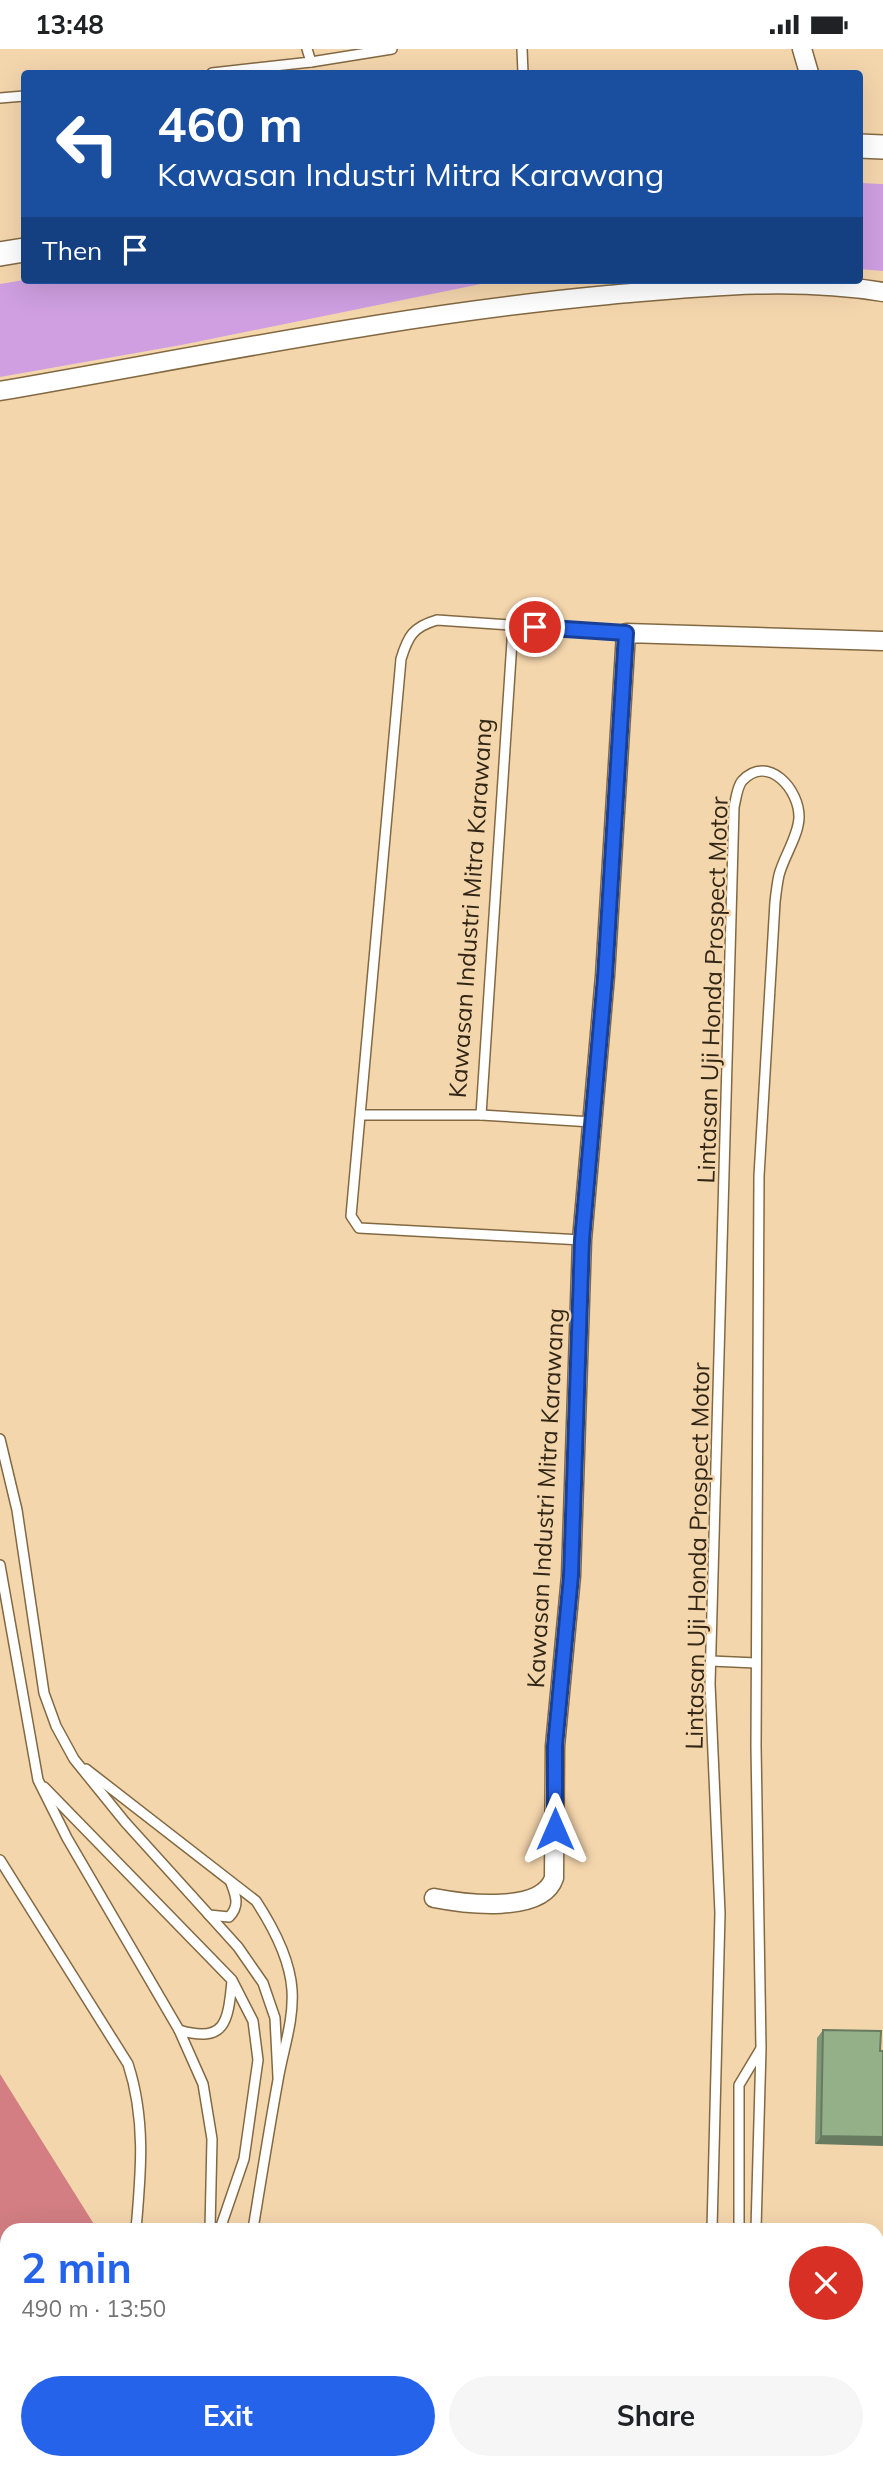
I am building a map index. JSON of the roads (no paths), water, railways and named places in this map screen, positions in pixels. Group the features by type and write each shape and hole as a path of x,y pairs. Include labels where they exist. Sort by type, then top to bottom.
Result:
{"street":[{"path":"802,49 808,70"},
{"path":"863,146 883,147"},
{"path":"0,254 21,250"},
{"path":"0,391 345,328 484,309 708,286 763,284"},
{"path":"831,284 883,292"},
{"path":"626,633 883,641"},
{"name":"Kawasan Industri Mitra Karawang","path":"434,1898 477,1903 525,1901 539,1897 550,1888 554,1878 555,1746 571,1576 582,1240 626,633"}],"lane":[{"path":"307,49 311,62"},
{"path":"239,70 392,49"},
{"path":"522,49 523,70"},
{"path":"0,99 21,96"},
{"path":"582,1240 359,1228 351,1216 404,648 408,638 418,625 437,620 626,633"},
{"name":"Kawasan Industri Mitra Karawang","path":"361,1115 481,1115 513,626"},
{"name":"Lintasan Uji Honda Prospect Motor","path":"712,2223 720,1913 711,1661 734,807 741,782 750,775 763,771 776,774 790,785 796,799 799,818 779,875 775,902 759,1176 756,1663 761,2048 756,2223"},
{"path":"481,1115 592,1122"},
{"path":"0,1439 17,1510 44,1693 74,1759 239,1947 263,1983 275,2018 278,2077"},
{"path":"0,1565 38,1780 67,1837 179,2030 203,2084 212,2139 210,2223"},
{"path":"711,1661 756,1663"},
{"path":"74,1759 256,1901 272,1926 284,1955 292,1987 292,2016 278,2077 254,2223"},
{"path":"38,1780 232,1980 253,2021 258,2060 244,2159 222,2223"},
{"path":"0,1860 128,2064 137,2092 142,2124 136,2223"},
{"path":"209,1915 229,1917 236,1910 237,1899 231,1881"},
{"path":"179,2030 199,2036 216,2032 229,2018 232,1980"},
{"path":"739,2223 739,2085 761,2048"}]}
